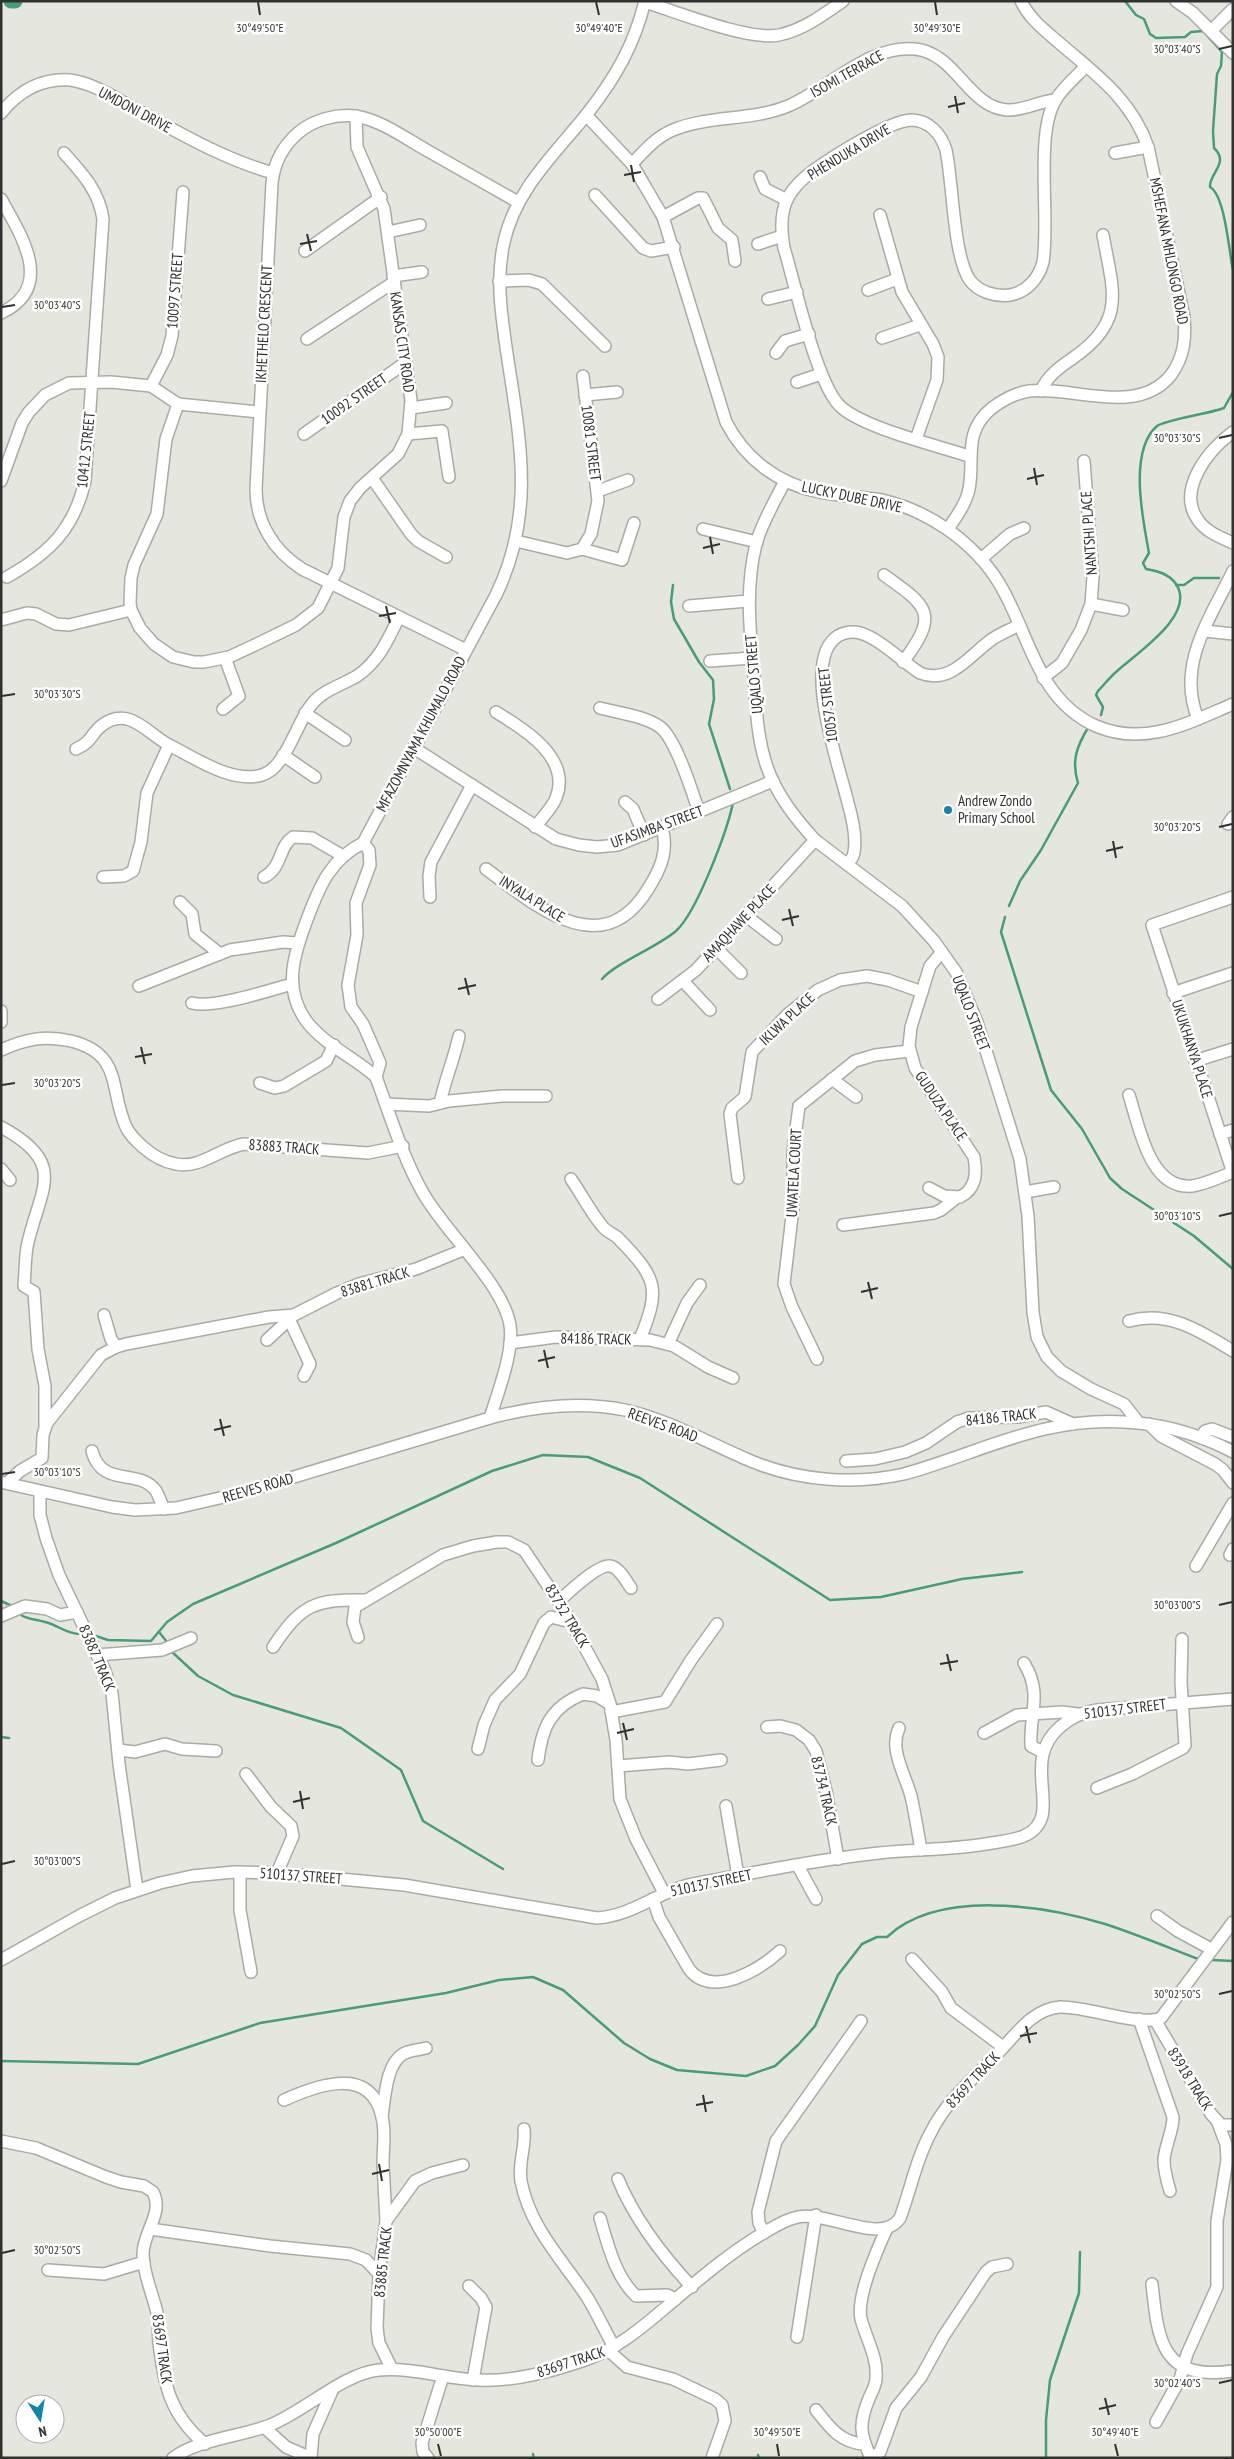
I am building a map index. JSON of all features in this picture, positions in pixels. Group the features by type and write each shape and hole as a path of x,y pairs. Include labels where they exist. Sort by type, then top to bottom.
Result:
{"street":[{"path":"645,2 749,34 769,36 804,26 843,1"},
{"name":"MSHEFANA MHLONGO ROAD","path":"948,530 963,505 969,488 969,456 974,434 990,410 1015,395 1041,391 1120,397 1141,394 1153,389 1168,378 1180,360 1186,339 1184,317 1148,146 1139,124 1125,103 1035,22 1021,1"},
{"path":"1176,1 1233,53"},
{"name":"MFAZOMNYAMA KHUMALO ROAD","path":"490,1418 510,1343 510,1327 502,1301 423,1193 376,1077 362,1063 334,1045 308,1023 297,1003 292,984 292,962 324,879 343,856 363,843 502,584 509,566 516,541 522,505 522,478 501,309 499,281 504,242 518,202 534,177 606,89 630,48 645,2"},
{"path":"1210,30 1233,9"},
{"name":"ISOMI TERRACE","path":"632,164 652,144 672,130 779,110 799,101 876,56 895,50 915,49 937,56 978,96 1002,109 1014,110 1038,102 1055,100"},
{"name":"PHENDUKA DRIVE","path":"969,456 916,439 850,414 836,403 821,374 782,236 782,218 787,200 795,187 812,171 882,130 902,121 917,120 925,123 939,135 946,150 959,250 966,272 976,286 991,294 1018,293 1037,277 1043,262 1046,133 1048,120 1055,100 1086,66"},
{"name":"UMDONI DRIVE","path":"1,114 16,96 38,85 60,80 77,82 109,95 220,155 273,173"},
{"name":"LUCKY DUBE DRIVE","path":"586,115 632,164 663,217 674,247 726,422 734,437 753,460 785,481 819,492 864,497 897,504 948,530 981,559 999,583 1043,678 1062,703 1082,718 1106,730 1130,735 1154,734 1198,719 1233,704"},
{"name":"IKHETHELO CRESCENT","path":"466,650 292,563 276,548 265,530 258,511 256,496 273,173 285,147 307,126 337,116 356,116 387,128 518,202"},
{"name":"KANSAS CITY ROAD","path":"131,610 148,638 168,654 194,662 225,658 305,619 318,608 332,584 338,568 346,510 353,496 398,454 408,434 411,408 388,232 381,197 359,154 356,116"},
{"path":"1116,152 1148,146"},
{"name":"10412 STREET","path":"7,577 30,564 54,544 63,533 78,505 85,481 103,219 99,201 92,187 64,153"},
{"path":"760,177 765,189 787,200"},
{"name":"10097 STREET","path":"151,386 167,356 172,336 183,192"},
{"path":"594,195 643,248 651,251 674,247"},
{"path":"305,251 381,197"},
{"path":"663,217 698,198 703,198 718,228 732,240 735,261"},
{"path":"1,199 26,246 30,267 28,284 23,293 16,304 1,313"},
{"path":"880,215 897,279 906,302 936,352 939,371 932,398 916,439"},
{"path":"388,232 420,226"},
{"path":"1041,391 1052,374 1090,345 1110,316 1114,302 1113,289 1103,235"},
{"path":"758,244 782,236"},
{"name":"KANSAS CITY ROAD","path":"393,279 422,272"},
{"path":"307,339 393,279"},
{"path":"868,290 897,279"},
{"path":"499,281 529,280 542,284 605,346"},
{"path":"768,299 797,292"},
{"path":"882,338 920,325"},
{"path":"776,353 785,341 809,334"},
{"name":"10092 STREET","path":"304,434 405,363"},
{"path":"797,382 821,374"},
{"name":"10081 STREET","path":"582,376 598,492 598,507 593,528 582,549"},
{"path":"1,481 5,463 22,423 35,404 45,395 60,387 92,381 151,386 178,404 259,412"},
{"name":"10081 STREET","path":"585,395 617,392"},
{"name":"KANSAS CITY ROAD","path":"411,408 446,403"},
{"path":"1,620 27,613 36,614 63,626 131,610 131,578 134,565 157,514 166,439 178,404"},
{"path":"408,434 442,431 449,477"},
{"path":"1233,432 1209,454 1197,475 1191,496 1194,513 1202,526 1233,543"},
{"name":"NANTSHI PLACE","path":"1043,678 1062,663 1082,630 1091,604 1092,577 1084,461"},
{"path":"372,478 411,534 428,547 446,557"},
{"name":"10081 STREET","path":"598,492 628,480"},
{"name":"UQALO STREET","path":"785,481 757,542 748,601 759,734 773,781 787,806 815,840 902,906 942,952 956,972 974,1014 1016,1145 1026,1192 1033,1312 1040,1345 1047,1357 1061,1371 1084,1386 1124,1404 1161,1436 1215,1464 1223,1470 1233,1483"},
{"path":"516,541 568,553 582,549 622,560 634,523"},
{"path":"981,559 1010,534 1024,528"},
{"path":"703,529 757,542"},
{"path":"1198,719 1192,702 1191,667 1205,631 1233,571"},
{"path":"884,575 915,598 924,614 923,634 903,662"},
{"path":"689,606 748,601"},
{"path":"1091,604 1122,610"},
{"path":"76,749 90,742 104,724 124,719 138,722 156,738 238,776 263,775 273,769 305,713 320,696 356,676 369,666 381,652 398,617"},
{"name":"10057 STREET","path":"846,864 854,854 855,843 848,803 828,728 822,672 823,654 836,636 843,633 859,632 926,676 947,674 993,639 1019,625"},
{"path":"1205,631 1233,634"},
{"path":"223,709 239,696 225,658"},
{"path":"710,661 752,658"},
{"path":"600,708 649,721 663,729 672,741 700,812"},
{"path":"496,712 532,734 550,756 556,772 558,785 556,799 535,827"},
{"path":"305,713 345,740"},
{"path":"103,877 124,876 133,871 141,842 147,793 169,745"},
{"name":"UFASIMBA STREET","path":"414,748 535,827 568,842 597,847 618,845 773,781"},
{"path":"283,754 315,777"},
{"path":"430,897 429,876 431,862 472,785"},
{"path":"625,802 633,809 644,835"},
{"name":"INYALA PLACE","path":"486,869 562,920 581,926 603,925 622,918 632,911 647,891 663,857 665,838 662,828"},
{"path":"264,877 277,867 287,842 293,837 312,838 343,856"},
{"name":"AMAQHAWE PLACE","path":"658,999 683,981 716,948 815,840"},
{"path":"363,843 369,850 370,865 356,903 357,935 348,985 351,1007 363,1024 380,1063 376,1077"},
{"name":"UKUKHANYA PLACE","path":"1233,897 1152,925 1195,1061 1233,1172"},
{"path":"180,902 192,914 195,934 220,954"},
{"path":"745,915 776,940"},
{"path":"139,986 238,948 298,943"},
{"path":"716,948 741,973"},
{"name":"GUDUZA PLACE","path":"942,952 930,966 911,1027 909,1052 915,1068 974,1157 976,1170 974,1185 964,1195 956,1198"},
{"path":"1173,993 1233,973"},
{"name":"IKLWA PLACE","path":"738,1178 730,1114 732,1108 745,1096 752,1052 788,1016 818,990 849,978 877,977 922,992"},
{"path":"683,981 710,1010"},
{"path":"192,1003 204,1004 241,998 292,984"},
{"path":"1,1011 1,1022"},
{"path":"440,1103 445,1079 454,1059 459,1036"},
{"name":"83883 TRACK","path":"1,1050 30,1039 46,1037 90,1048 108,1066 128,1131 153,1156 174,1164 195,1164 232,1146 244,1144 368,1153 403,1146"},
{"path":"260,1083 269,1087 284,1086 326,1061 334,1045"},
{"path":"1195,1061 1233,1049"},
{"name":"UWATELA COURT","path":"817,1359 786,1294 784,1275 793,1208 793,1152 799,1106 847,1066 866,1057 909,1052"},
{"path":"832,1079 856,1098"},
{"path":"1129,1094 1150,1156 1161,1175 1166,1179 1179,1184 1193,1186 1233,1172"},
{"path":"386,1104 429,1106 502,1096 546,1096"},
{"path":"1,1127 34,1148 42,1165 45,1182 27,1248 24,1286 34,1292 38,1349 45,1386 45,1429 42,1458 4,1483"},
{"path":"1220,1134 1233,1130"},
{"path":"1,1169 10,1180"},
{"path":"571,1179 603,1227 617,1237 649,1275 654,1295 653,1306 640,1340"},
{"path":"1026,1192 1054,1187"},
{"path":"929,1188 944,1196 956,1198"},
{"path":"843,1225 934,1213 956,1198"},
{"name":"83881 TRACK","path":"267,1340 292,1317 348,1288 416,1269 463,1250"},
{"path":"668,1344 686,1304 700,1284"},
{"path":"104,1315 111,1339 116,1347"},
{"path":"45,1429 47,1423 96,1361 116,1347 269,1317 292,1317 310,1364 304,1376"},
{"path":"1129,1321 1154,1318 1180,1322 1194,1327 1233,1351"},
{"name":"84186 TRACK","path":"510,1343 556,1337 640,1340 668,1344 708,1367 733,1378"},
{"name":"REEVES ROAD","path":"4,1483 112,1507 164,1509 211,1501 490,1418 522,1410 552,1406 595,1406 626,1411 665,1422 771,1468 814,1477 849,1480 904,1474 1043,1429 1073,1424 1144,1423 1202,1438 1233,1452"},
{"name":"84186 TRACK","path":"846,1461 875,1459 905,1452 926,1443 957,1422 969,1418 1018,1417 1046,1412 1073,1424"},
{"path":"1202,1438 1205,1431 1212,1429 1233,1437"},
{"path":"92,1451 99,1467 112,1474 144,1482 151,1486 156,1491 164,1509"},
{"name":"83887 TRACK","path":"40,1492 40,1515 59,1575 97,1655 112,1693 119,1764 137,1890"},
{"path":"1196,1566 1233,1503"},
{"name":"83732 TRACK","path":"358,1638 354,1627 353,1613 356,1607 443,1555 473,1546 497,1542 515,1545 527,1553 571,1622 602,1679 610,1708 618,1766 620,1799 636,1839 664,1892"},
{"path":"558,1601 597,1570 607,1566 612,1566 620,1573 631,1588"},
{"path":"273,1647 293,1619 316,1604 333,1600 365,1600"},
{"path":"1,1616 25,1606 60,1615 77,1612"},
{"path":"478,1748 490,1709 495,1700 525,1666 545,1621 556,1617 571,1622"},
{"path":"538,1760 540,1742 546,1724 555,1712 583,1694 597,1696 610,1708 665,1702 691,1660 718,1624"},
{"path":"97,1655 162,1650 191,1638"},
{"path":"1097,1788 1132,1774 1183,1748 1185,1738 1182,1702 1182,1639"},
{"path":"1024,1663 1034,1683 1035,1714 1031,1746 1043,1752"},
{"name":"510137 STREET","path":"1,1960 79,1916 137,1890 192,1876 240,1872 277,1873 404,1885 592,1918 623,1914 664,1892 688,1885 880,1852 957,1848 1009,1840 1025,1835 1033,1829 1044,1809 1040,1776 1043,1752 1052,1734 1078,1714 1103,1709 1233,1699"},
{"path":"984,1733 1017,1715 1062,1712 1078,1714"},
{"name":"83734 TRACK","path":"767,1726 790,1727 796,1730 809,1740 816,1751 824,1781 838,1859"},
{"path":"900,1728 896,1734 897,1755 910,1794 921,1850"},
{"path":"119,1750 135,1752 165,1744 182,1749 216,1751"},
{"path":"618,1766 669,1762 688,1764 721,1760"},
{"path":"246,1774 270,1807 291,1826 293,1836 277,1873"},
{"path":"726,1806 738,1876"},
{"path":"798,1866 816,1899"},
{"path":"240,1872 240,1910 251,1972"},
{"path":"653,1899 659,1917 694,1976 702,1979 723,1981 748,1975 780,1952"},
{"path":"1157,1916 1178,1931 1211,1949"},
{"path":"1155,2020 1167,2013 1211,1949 1233,1922"},
{"path":"912,1959 942,1992 951,2008 1003,2047"},
{"name":"83697 TRACK","path":"1,2141 36,2148 111,2179 149,2188 157,2203 144,2246 144,2262 158,2317 161,2362 167,2389 182,2422 205,2444 264,2427 287,2418 362,2373 392,2369 473,2380 502,2380 527,2376 584,2360 612,2349 744,2245 792,2218 816,2215 868,2229 887,2228 900,2218 918,2160 935,2123 956,2095 1032,2018 1046,2010 1057,2007 1155,2020"},
{"path":"1139,2019 1173,2117 1171,2134 1164,2158 1164,2169 1170,2191"},
{"name":"83918 TRACK","path":"1155,2020 1218,2123 1225,2126 1233,2125"},
{"path":"764,2233 758,2212 776,2141 861,2021"},
{"path":"386,2221 382,2116 388,2084 396,2060 406,2053 426,2048"},
{"path":"284,2100 302,2092 326,2086 356,2084 363,2086 372,2093 382,2116"},
{"path":"1156,2422 1180,2378 1186,2354 1209,2310 1217,2287 1217,2221 1227,2160 1226,2144 1218,2123"},
{"path":"524,2129 525,2142 519,2167 524,2194 531,2213 550,2248 586,2296 612,2349 627,2367 672,2379 715,2399 722,2405 725,2421 712,2458"},
{"name":"83885 TRACK","path":"392,2369 379,2343 377,2328 379,2274 386,2221 394,2207 415,2181 463,2165"},
{"path":"618,2179 629,2206 644,2230 692,2287"},
{"path":"797,2337 816,2215"},
{"path":"600,2218 618,2271 628,2288 636,2296 667,2295 676,2299"},
{"path":"887,2228 860,2303 862,2321 875,2364 876,2377 862,2416 861,2432 864,2444 871,2458 880,2452 896,2408 921,2377 986,2272 992,2267 1008,2264"},
{"path":"150,2229 270,2246 350,2254 366,2260 379,2274"},
{"path":"48,2270 104,2274 144,2262"},
{"path":"1152,2284 1156,2328 1162,2343 1184,2367 1196,2372 1220,2373 1233,2371"},
{"path":"469,2286 481,2298 486,2307 473,2380"},
{"path":"1220,2373 1233,2364"},
{"path":"428,2458 423,2452 422,2443 443,2376"},
{"path":"311,2458 310,2451 315,2428 333,2390"},
{"path":"816,2410 839,2436 850,2442 864,2444"},
{"path":"264,2427 286,2447 311,2458"},
{"path":"173,2458 182,2452 205,2444"}],"waterway":[{"path":"1125,1 1136,15 1144,19 1150,34 1156,38 1185,37 1191,32 1203,31 1222,52 1221,66 1217,74 1213,131 1214,148 1218,153 1220,163 1210,187 1215,192 1223,212 1233,270"},
{"path":"1101,715 1103,707 1096,695 1098,691 1113,674 1161,633 1171,621 1178,608 1180,596 1176,584 1163,574 1146,569 1143,563 1149,553 1141,505 1140,468 1148,437 1157,426 1162,424 1224,408 1233,392"},
{"path":"1176,585 1184,585 1194,578 1219,578"},
{"path":"673,585 671,602 674,619 699,662 713,680 714,699 709,724 730,789"},
{"path":"1009,906 1020,881 1041,850 1078,783 1075,767 1076,753 1089,726"},
{"path":"602,979 617,967 668,937 684,921 702,890 725,832 733,803"},
{"path":"1005,917 1001,932 1051,1090 1082,1129 1110,1178 1122,1189 1194,1236 1233,1269"},
{"path":"93,1635 108,1640 151,1641 167,1622 193,1604 336,1543 492,1471 543,1455 588,1457 640,1478 830,1600 881,1597 962,1579 1022,1572"},
{"path":"1,1601 12,1606"},
{"path":"21,1615 50,1623 70,1633 80,1634"},
{"path":"159,1632 167,1642"},
{"path":"171,1651 198,1676 233,1695 341,1728 401,1770 423,1821 503,1869"},
{"path":"1,1737 9,1738"},
{"path":"1,2061 138,2064 260,2023 446,1993 499,1980 533,1977 563,1990 624,2043 650,2059 677,2070 746,2076 775,2066 815,2026 838,1975 862,1944 877,1937 887,1937 908,1922 934,1912 962,1907 992,1905 1052,1911 1105,1924 1198,1959"},
{"path":"1212,1960 1233,1961"},
{"path":"1046,2458 1046,2420 1050,2380 1079,2293 1080,2252"},
{"path":"533,2454 534,2458"}],"place":[{"name":"Andrew Zondo Primary School","path":"948,810"}]}
